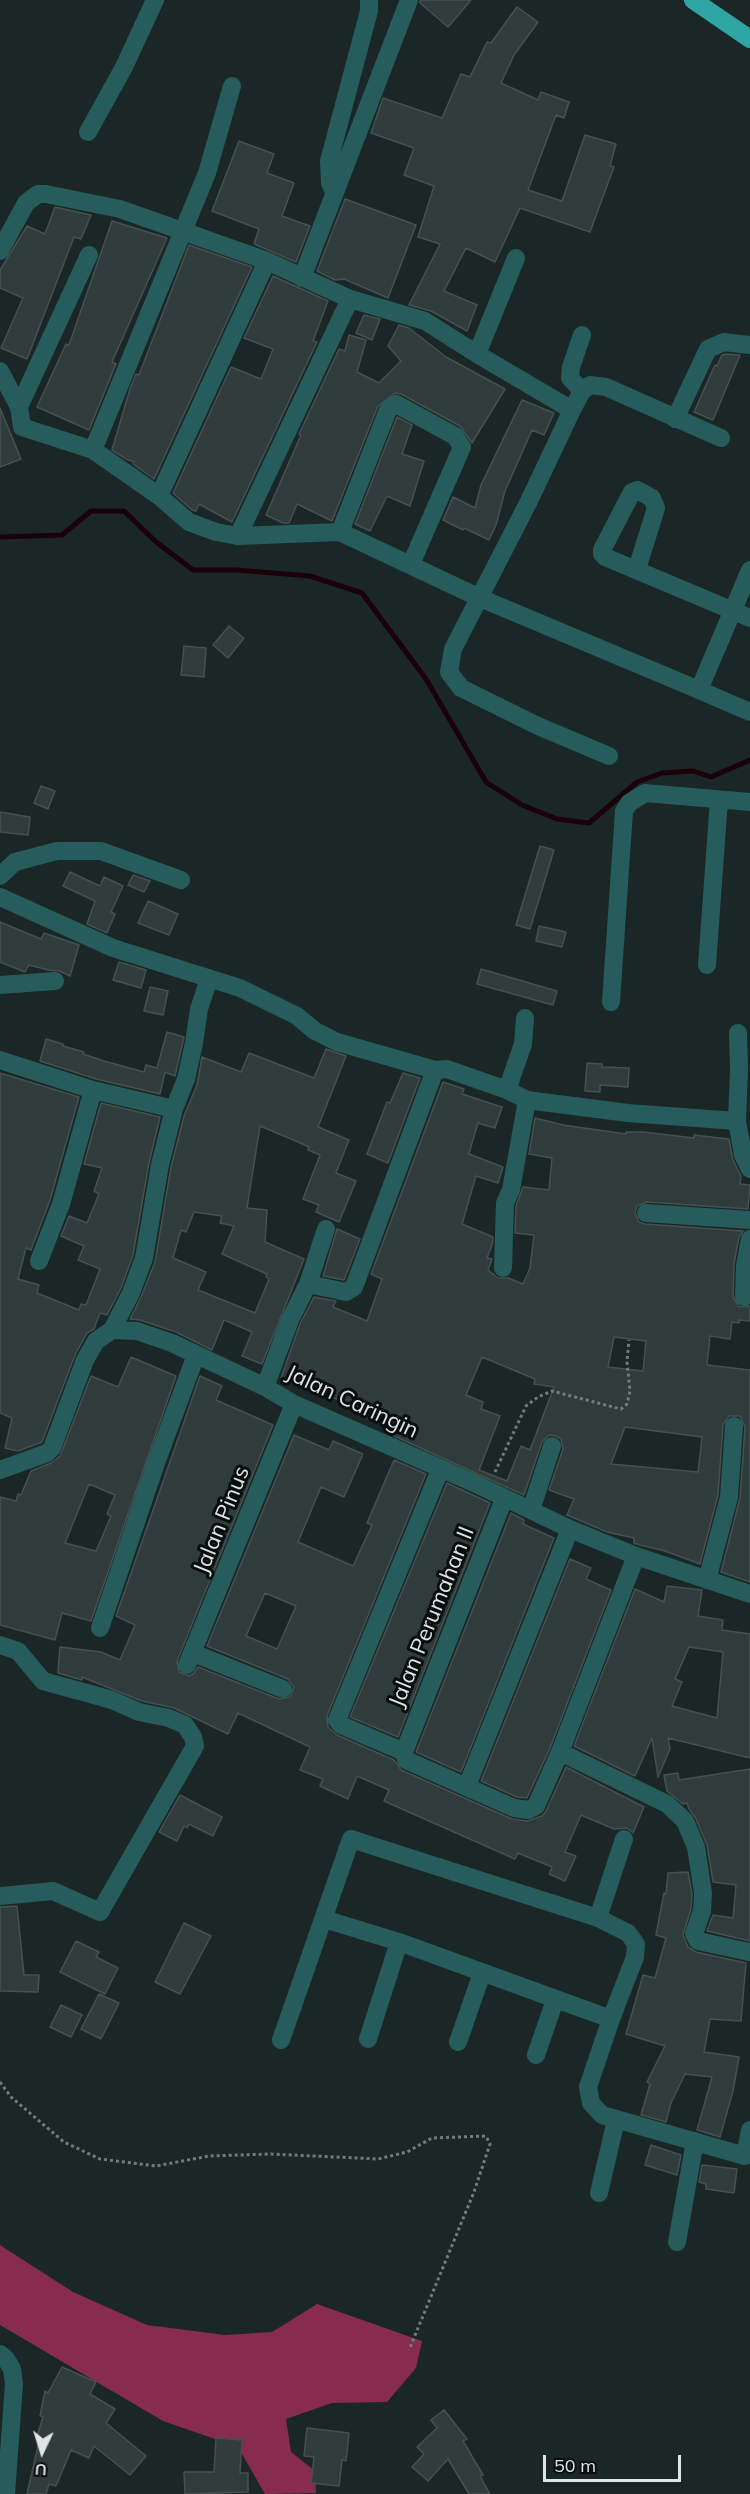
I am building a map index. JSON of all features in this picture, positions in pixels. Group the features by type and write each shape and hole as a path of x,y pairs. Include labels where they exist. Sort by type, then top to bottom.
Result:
{"highway":[{"path":"693,0 750,39"}],"street":[{"path":"88,132 124,67 155,0"},
{"path":"334,192 330,183 329,161 369,11 369,0"},
{"path":"302,278 409,0"},
{"path":"93,450 207,173 232,86"},
{"path":"0,251 8,216 38,194 120,209 185,230 267,261 350,299 425,321 572,410"},
{"path":"19,407 89,255"},
{"path":"477,354 516,258"},
{"path":"159,496 267,261"},
{"path":"238,536 350,299"},
{"path":"582,335 571,367 570,378 582,391"},
{"path":"675,419 708,349 723,342 750,345"},
{"path":"0,371 19,407 20,424 24,429 93,450 159,496 189,522 216,532 238,536 340,532 480,598 750,712"},
{"path":"609,756 538,726 461,688 449,672 453,649 582,391 590,385 599,385 721,438"},
{"path":"340,532 388,410 396,404 401,406 455,436 462,447 411,564"},
{"path":"637,569 750,618"},
{"path":"699,690 750,570"},
{"path":"611,1002 624,811 633,800 645,793 750,802"},
{"path":"707,965 719,800"},
{"path":"0,876 15,862 57,851 101,851 181,880"},
{"path":"0,897 113,948 240,988 276,1004 297,1016 315,1031 336,1042 435,1070 447,1069 507,1090 527,1100 628,1113 737,1121"},
{"path":"0,1470 46,1453 52,1448 85,1360 96,1341 112,1330 131,1293 144,1258 149,1216 174,1109 186,1079 199,1010 209,978"},
{"path":"0,985 55,981"},
{"path":"507,1090 523,1044 525,1018"},
{"path":"738,1033 737,1121 743,1155 750,1169"},
{"path":"0,1060 93,1090 174,1109"},
{"path":"308,1284 346,1292 354,1287 435,1070"},
{"path":"39,1261 61,1204 93,1090"},
{"path":"503,1268 505,1203 511,1190 527,1100"},
{"path":"646,1213 750,1220"},
{"path":"265,1387 290,1320 308,1284 326,1229"},
{"path":"744,1297 745,1266 750,1239"},
{"name":"Jalan Caringin","path":"112,1330 149,1334 265,1387 294,1404 570,1529 636,1556 750,1594"},
{"path":"100,1628 157,1460 196,1355"},
{"name":"Jalan Pinus","path":"283,1689 190,1659 294,1404"},
{"path":"707,1580 729,1497 734,1426"},
{"path":"531,1510 552,1446"},
{"path":"440,1470 337,1720 341,1725 404,1752 406,1760 514,1808 528,1810 536,1806 560,1752 636,1556"},
{"name":"Jalan Perumahan II","path":"404,1752 504,1499"},
{"path":"467,1786 570,1529"},
{"path":"0,1645 18,1651 29,1661 43,1681 112,1700 140,1712 169,1718 185,1725 193,1737 195,1746 100,1912 53,1891 0,1896"},
{"path":"560,1752 666,1804 685,1821 696,1846 703,1893 702,1911 694,1934 698,1941 749,1952"},
{"path":"281,2040 351,1839 598,1918 628,1933 636,1944 635,1957 610,2019 588,2087 591,2103 602,2115 616,2120 747,2156 750,2130"},
{"path":"598,1918 624,1839"},
{"path":"324,1919 399,1942 610,2019"},
{"path":"368,2039 399,1942"},
{"path":"458,2042 482,1973"},
{"path":"536,2055 555,2000"},
{"path":"599,2193 616,2120"},
{"path":"677,2242 695,2141"},
{"path":"0,2354 12,2369 14,2384 6,2494"}],"path":[{"path":"488,1491 526,1406 538,1397 552,1391 621,1409 627,1404 630,1391 627,1362 628,1340"},
{"path":"0,2082 11,2097 64,2142 100,2159 156,2166 208,2156 250,2154 378,2159 407,2152 432,2138 486,2136 490,2144 474,2192 409,2350"}],"shaded area":[{"path":"0,2245 73,2292 147,2325 225,2335 272,2332 317,2304 422,2341 416,2368 387,2402 332,2403 286,2419 291,2452 315,2471 316,2493 265,2494 238,2447 163,2421 0,2325"}],"building":[{"path":"420,0 471,0 448,27 420,3"},
{"path":"517,7 538,22 514,55 501,83 538,100 541,92 569,102 564,118 556,115 528,190 562,201 585,135 616,144 610,166 614,167 590,232 520,208 495,262 466,248 444,291 477,305 467,331 431,311 409,305 440,244 418,237 434,186 404,175 414,148 371,133 383,98 442,118 461,74 470,77 487,42 491,43"},
{"path":"239,141 274,154 267,173 294,183 282,216 310,226 296,262 254,244 259,229 212,211"},
{"path":"345,199 416,225 388,298 344,279 335,280 317,271"},
{"path":"55,207 91,215 81,239 74,237 27,359 1,348 23,298 0,288 0,270 27,226 45,234"},
{"path":"112,221 167,238 112,362 116,364 89,430 37,407 66,344 69,345"},
{"path":"189,245 252,267 154,479 133,464 134,462 112,450 130,389 136,374 139,375"},
{"path":"273,276 328,301 313,341 317,342 232,522 199,504 196,511 192,510 173,493 231,367 261,379 273,349 244,338"},
{"path":"364,315 380,319 372,340 356,333"},
{"path":"399,325 409,328 446,357 505,389 472,443 460,426 401,394 395,393 378,406 332,521 297,504 289,523 283,523 266,515 301,435 299,434 339,349 345,351 349,335 366,340 357,372 379,383 401,361 388,346"},
{"path":"722,355 740,355 713,420 694,412 715,365 717,366"},
{"path":"522,400 554,413 544,435 532,430 505,491 496,525 489,540 443,520 453,497 475,508 481,485"},
{"path":"0,408 21,459 0,467"},
{"path":"397,417 412,425 402,454 424,461 410,506 387,496 370,531 355,524"},
{"path":"229,626 244,638 228,658 213,645"},
{"path":"184,646 206,648 204,677 181,675"},
{"path":"41,786 55,791 48,809 34,803"},
{"path":"0,812 30,817 28,835 0,832"},
{"path":"540,846 554,850 530,929 516,925"},
{"path":"70,872 100,886 104,877 123,886 111,912 115,914 107,933 87,924 95,901 63,886"},
{"path":"133,875 150,881 144,892 128,885"},
{"path":"148,901 178,914 169,935 138,923"},
{"path":"0,922 41,939 44,933 79,945 70,976 59,971 29,965 25,972 0,962"},
{"path":"539,926 566,932 562,947 536,941"},
{"path":"119,962 146,970 141,988 113,980"},
{"path":"481,969 557,991 553,1005 477,984"},
{"path":"150,987 168,991 163,1015 144,1011"},
{"path":"167,1032 184,1037 175,1076 165,1072 160,1094 96,1079 40,1061 46,1039 84,1052 83,1054 144,1072 146,1065 157,1068"},
{"path":"326,1049 346,1056 318,1127 349,1140 336,1173 356,1181 339,1222 316,1212 319,1205 303,1199 320,1155 308,1150 309,1147 260,1126 247,1208 267,1210 265,1242 304,1259 262,1364 242,1356 252,1332 224,1320 212,1350 176,1332 130,1319 155,1262 171,1167 184,1116 197,1085 202,1057 241,1072 249,1053 314,1078","holes":["194,1212 222,1216 220,1223 234,1226 222,1254 267,1274 266,1277 269,1279 255,1313 198,1290 206,1272 173,1258 181,1230 186,1232"]},
{"path":"587,1063 602,1064 602,1067 629,1068 628,1087 600,1085 600,1092 585,1091"},
{"path":"0,1073 79,1097 50,1200 31,1250 26,1248 18,1279 39,1285 37,1293 79,1310 81,1304 86,1305 100,1269 78,1260 84,1246 61,1236 69,1216 87,1223 99,1194 94,1191 102,1168 84,1164 101,1103 160,1117 149,1163 133,1255 121,1288 107,1315 100,1313 94,1329 87,1333 75,1355 42,1442 18,1451 5,1448 12,1418 0,1413"},
{"path":"403,1073 420,1078 388,1163 367,1154 387,1102 390,1103"},
{"path":"443,1082 464,1089 462,1094 502,1107 495,1128 478,1123 469,1154 503,1167 498,1183 476,1176 462,1224 493,1237 487,1258 492,1259 488,1270 498,1278 508,1278 523,1284 530,1268 534,1235 515,1233 516,1206 523,1187 549,1190 552,1158 529,1154 535,1118 563,1125 626,1134 626,1132 643,1132 694,1138 694,1135 729,1139 733,1160 741,1176 740,1184 750,1185 748,1209 647,1202 637,1206 635,1213 639,1222 645,1224 743,1231 739,1237 734,1264 733,1297 739,1307 750,1306 750,1321 732,1322 730,1339 710,1336 707,1365 750,1370 750,1582 721,1572 740,1498 745,1427 740,1416 729,1416 723,1425 718,1495 700,1564 634,1543 634,1538 607,1532 567,1515 574,1499 549,1490 563,1449 561,1439 556,1436 549,1435 542,1442 524,1495 394,1436 396,1430 364,1417 366,1411 281,1378 300,1324 314,1297 336,1301 333,1307 367,1321 382,1279 371,1274","holes":["614,1337 646,1341 643,1371 608,1367","482,1357 535,1379 534,1384 554,1387 530,1450 521,1446 507,1481 479,1470 500,1416 481,1409 483,1402 466,1395","625,1427 702,1437 698,1472 611,1464"]},
{"path":"337,1229 360,1239 344,1280 323,1276"},
{"path":"131,1357 176,1376 91,1621 62,1613 55,1640 0,1625 0,1497 16,1501 31,1471 51,1463 60,1456 91,1376 118,1387","holes":["89,1484 115,1495 107,1514 111,1516 96,1551 65,1543"]},
{"path":"200,1376 222,1386 216,1400 273,1425 177,1661 179,1672 189,1676 198,1667 279,1699 290,1697 294,1687 288,1679 207,1646 294,1435 329,1450 333,1441 363,1454 344,1497 321,1487 298,1542 353,1566 372,1525 367,1523 394,1460 426,1474 327,1716 328,1727 337,1735 394,1760 401,1770 512,1819 527,1821 542,1816 566,1767 644,1807 633,1833 627,1828 614,1829 581,1815 565,1852 576,1856 565,1881 549,1874 552,1867 518,1853 515,1859 384,1801 389,1790 357,1776 348,1799 320,1786 323,1779 300,1770 310,1747 238,1713 228,1734 174,1708 142,1701 82,1677 82,1680 58,1673 60,1647 101,1652 120,1660 135,1625 116,1616","holes":["265,1593 296,1606 277,1649 246,1636"]},
{"path":"447,1483 490,1503 398,1737 350,1717"},
{"path":"511,1513 524,1520 523,1524 554,1538 461,1772 416,1752"},
{"path":"570,1559 591,1568 586,1579 611,1590 550,1748 527,1798 517,1797 481,1781"},
{"path":"667,1586 702,1590 698,1616 723,1620 722,1630 750,1634 750,1758 668,1738 670,1749 658,1777 652,1738 635,1776 574,1746 635,1589 664,1602","holes":["689,1647 723,1652 717,1718 672,1706 682,1682 675,1679"]},
{"path":"750,1769 750,1941 707,1931 713,1915 733,1918 736,1885 713,1882 707,1845 695,1817 687,1803 683,1804 667,1791 664,1775 678,1773 679,1780"},
{"path":"180,1795 222,1817 213,1836 189,1824 187,1828 184,1826 177,1841 159,1832"},
{"path":"688,1872 692,1894 691,1909 683,1935 688,1947 696,1952 746,1963 741,2021 710,2019 704,2052 739,2057 733,2091 720,2137 697,2130 712,2077 685,2074 671,2103 666,2122 641,2115 650,2084 647,2082 665,2046 626,2034 643,1975 655,1978 666,1938 656,1935 664,1893 666,1894 668,1873"},
{"path":"17,1906 24,1975 39,1975 38,1992 0,1991 0,1907"},
{"path":"184,1923 211,1936 180,1994 155,1982"},
{"path":"76,1941 99,1952 96,1957 118,1968 105,1994 60,1972"},
{"path":"99,1994 119,2003 101,2039 81,2029"},
{"path":"61,2005 82,2015 71,2037 50,2027"},
{"path":"651,2145 681,2155 677,2175 645,2165"},
{"path":"702,2165 737,2169 734,2193 706,2189 706,2184 699,2182"},
{"path":"62,2367 96,2382 90,2394 115,2409 106,2423 146,2456 130,2475 94,2446 89,2458 71,2450 56,2486 49,2484 46,2494 27,2494 40,2437 37,2436 43,2417 40,2416 45,2391 48,2393"},
{"path":"444,2410 467,2439 463,2441 483,2475 480,2476 490,2494 469,2494 448,2459 428,2481 412,2467 424,2454 417,2447 437,2428 431,2420"},
{"path":"307,2428 349,2433 346,2461 342,2460 339,2486 311,2483 314,2457 304,2456"},
{"path":"216,2438 242,2440 240,2473 248,2473 248,2492 185,2494 184,2472 214,2472"}],"waterway":[{"path":"0,537 62,535 91,511 124,511 155,541 193,570 237,570 310,576 362,593 426,679 486,782 522,805 557,819 589,823 637,782 662,773 693,771 711,777 750,760"}]}
